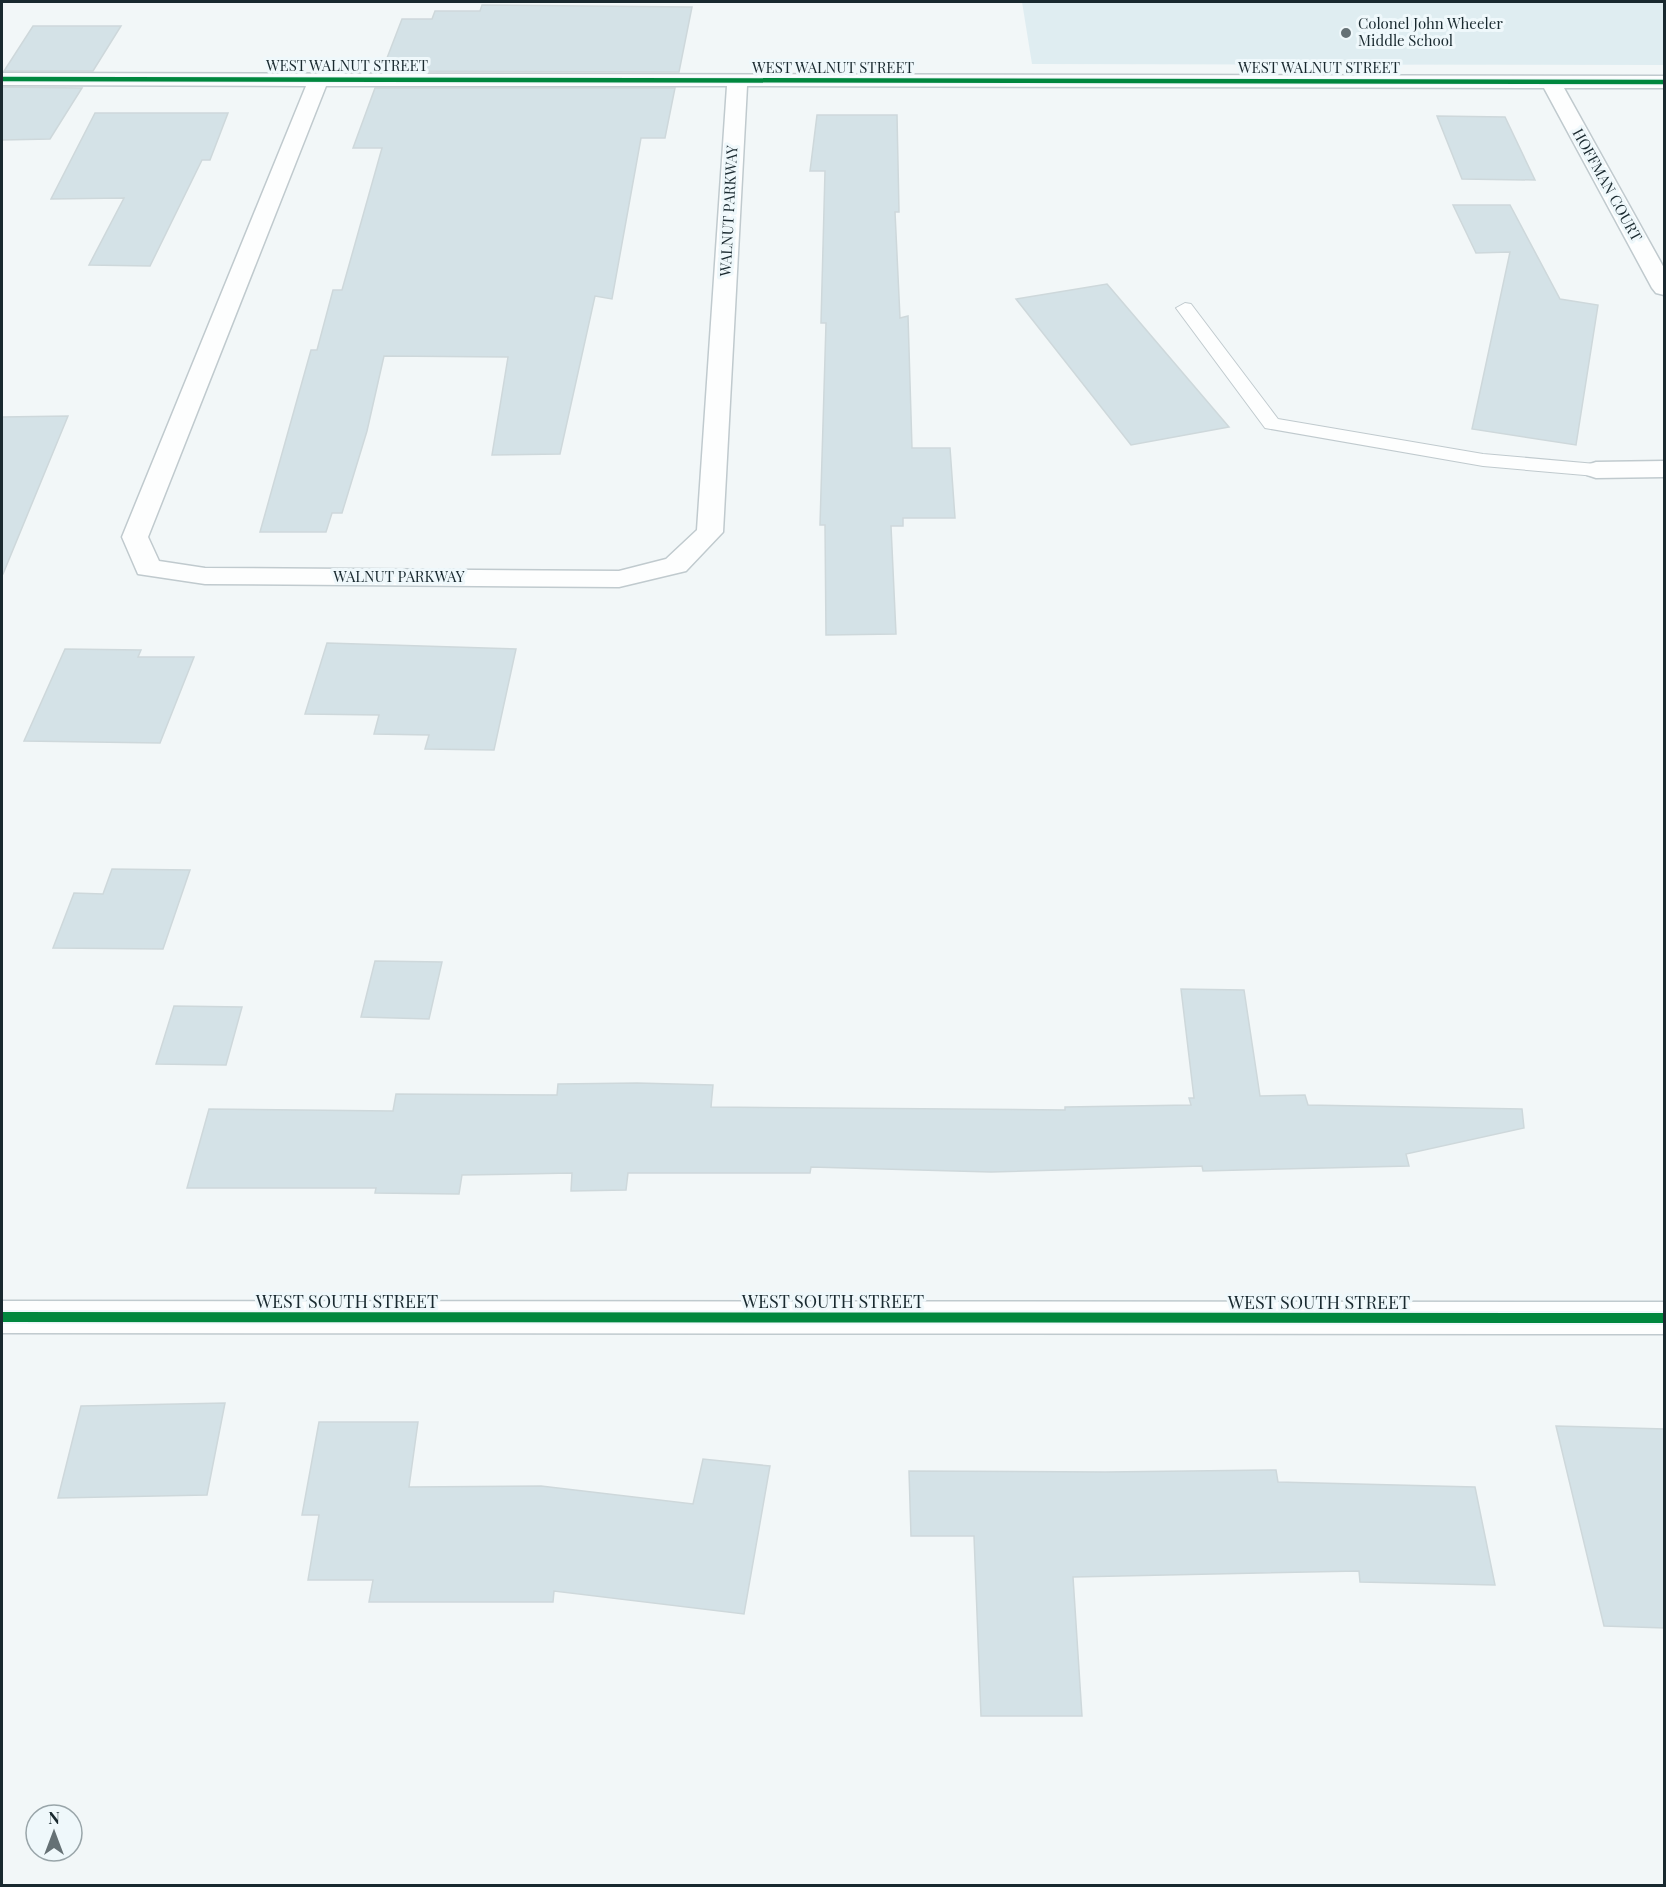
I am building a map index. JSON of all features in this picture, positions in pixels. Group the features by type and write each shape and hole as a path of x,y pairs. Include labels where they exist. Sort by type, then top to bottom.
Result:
{"street":[{"name":"WEST WALNUT STREET","path":"2,79 1665,82"},
{"name":"WALNUT PARKWAY","path":"319,79 135,537 148,568 205,576 620,579 676,565 710,532 737,82"},
{"name":"HOFFMAN COURT","path":"1551,81 1665,288"},
{"path":"1596,470 1665,469"},
{"name":"WEST SOUTH STREET","path":"2,1317 1665,1318"}],"lane":[{"path":"1185,308 1272,424 1483,460 1596,470"}],"shaded area":[{"name":"Colonel John Wheeler Middle School","path":"1022,2 1664,2 1664,65 1032,64"}],"building":[{"path":"482,5 692,7 679,72 382,71 402,19 432,19 435,11 480,11"},
{"path":"33,26 121,26 93,71 4,71"},
{"path":"2,87 82,88 50,139 2,140"},
{"path":"375,88 675,88 665,138 641,138 612,299 595,296 560,454 492,455 508,357 384,356 367,431 342,513 332,513 326,532 260,532 311,350 317,350 333,290 342,290 382,148 353,148"},
{"path":"95,113 228,113 210,160 202,160 150,266 89,265 124,198 51,199"},
{"path":"817,115 897,115 899,212 895,212 900,318 908,316 912,448 950,448 955,518 903,518 903,526 891,526 896,634 826,635 825,525 820,525 826,323 821,323 825,171 810,171"},
{"path":"1437,116 1505,117 1535,180 1462,179"},
{"path":"1453,205 1510,205 1560,299 1598,305 1576,445 1472,429 1510,252 1476,253"},
{"path":"1107,284 1229,427 1131,445 1016,299"},
{"path":"68,416 3,574 2,574 2,417"},
{"path":"327,643 516,649 494,750 425,749 429,735 374,734 379,715 305,714"},
{"path":"65,649 141,650 138,657 194,657 160,743 24,741"},
{"path":"112,869 190,870 163,949 53,948 74,893 103,894"},
{"path":"375,961 442,962 429,1019 361,1017"},
{"path":"1181,989 1244,990 1260,1096 1305,1095 1308,1105 1522,1109 1524,1128 1406,1154 1409,1166 1203,1171 1202,1166 991,1172 811,1167 810,1173 628,1173 626,1190 571,1191 572,1173 462,1175 459,1194 375,1193 376,1188 187,1188 209,1109 393,1111 396,1094 557,1095 558,1084 637,1083 713,1085 711,1107 1065,1110 1065,1107 1191,1105 1189,1098 1194,1098"},
{"path":"174,1006 242,1007 226,1065 156,1064"},
{"path":"225,1403 207,1495 58,1498 81,1406"},
{"path":"319,1422 418,1422 409,1487 541,1486 693,1504 703,1459 770,1466 744,1614 554,1591 553,1602 369,1602 373,1580 308,1580 319,1515 302,1515"},
{"path":"1556,1426 1665,1429 1665,1628 1604,1626"},
{"path":"1276,1470 1278,1482 1475,1487 1495,1585 1360,1582 1359,1571 1073,1577 1082,1716 981,1716 974,1536 911,1536 909,1471"}],"cycle path":[{"path":"2,79 1664,82"},
{"path":"2,1317 1664,1318"}],"place":[{"name":"Colonel John Wheeler Middle School","path":"1346,33"}]}
